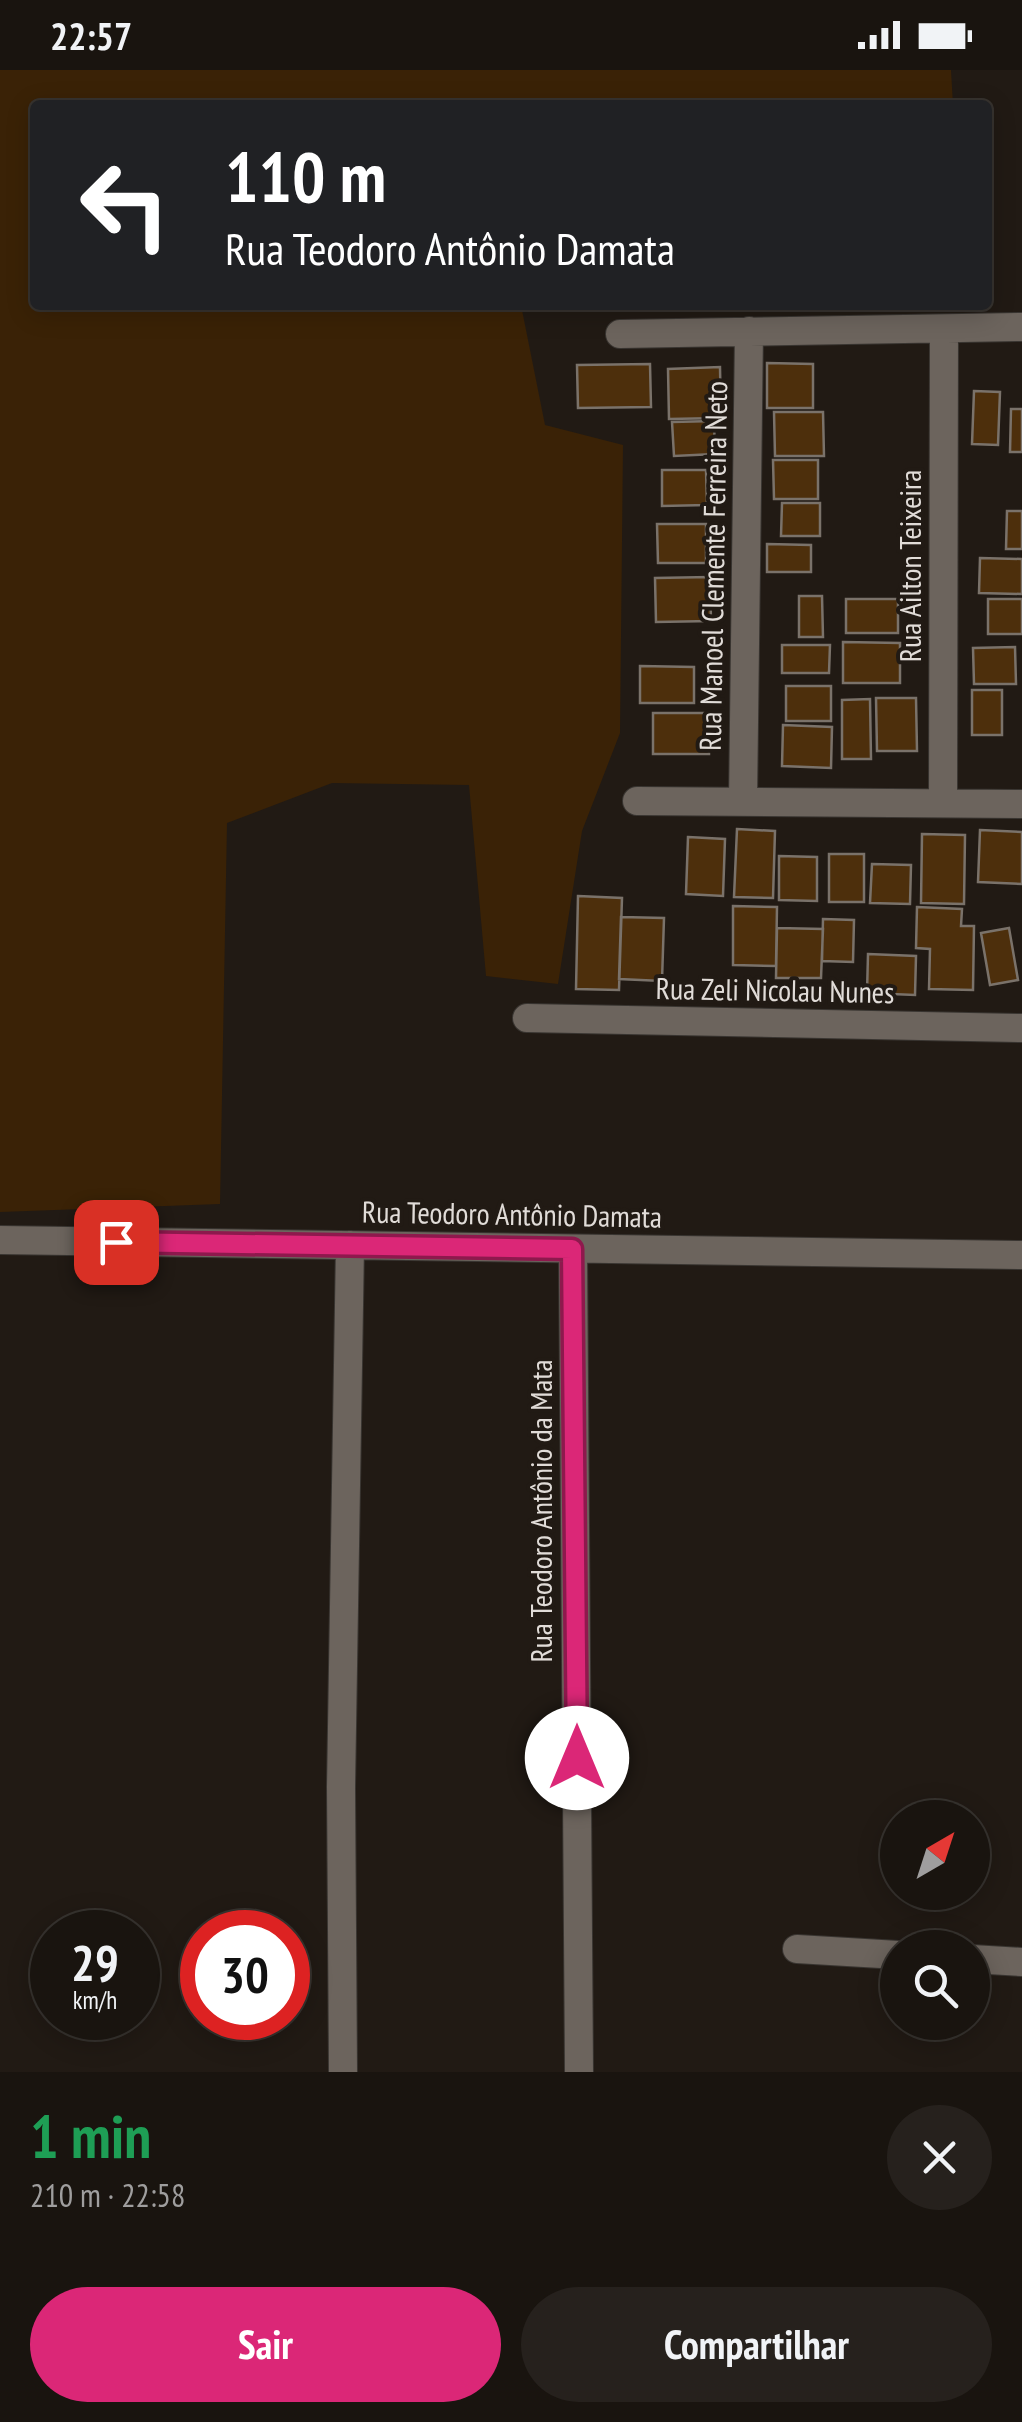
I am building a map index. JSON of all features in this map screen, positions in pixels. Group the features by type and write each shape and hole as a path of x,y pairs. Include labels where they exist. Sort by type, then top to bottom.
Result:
{"street":[{"path":"620,334 1022,328"},
{"name":"Rua Ailton Teixeira","path":"943,803 944,329"},
{"name":"Rua Manoel Clemente Ferreira Neto","path":"744,801 750,331"},
{"path":"637,800 1022,804"},
{"name":"Rua Zeli Nicolau Nunes","path":"528,1018 1022,1028"},
{"name":"Rua Teodoro Antônio Damata","path":"0,1240 1022,1256"},
{"path":"343,2072 341,1787 350,1245"},
{"name":"Rua Teodoro Antônio da Mata","path":"572,1249 580,2072"},
{"path":"797,1949 880,1954"},
{"path":"990,1960 1022,1962"}],"shaded area":[{"path":"0,70 951,70 953,100 30,100 30,310 522,310 545,425 623,445 620,733 582,831 558,984 486,976 469,785 332,783 227,823 220,1204 0,1212"}],"building":[{"path":"767,363 813,364 813,408 767,408"},
{"path":"650,364 651,407 578,408 577,365"},
{"path":"720,367 721,418 669,419 668,369"},
{"path":"974,391 1000,392 998,445 972,444"},
{"path":"1011,409 1022,409 1022,452 1010,452"},
{"path":"774,412 823,412 824,456 775,456"},
{"path":"714,421 715,454 674,456 672,422"},
{"path":"773,460 818,460 818,499 774,499"},
{"path":"662,470 706,470 707,505 662,506"},
{"path":"782,503 820,503 820,536 781,536"},
{"path":"1007,511 1022,511 1022,549 1006,549"},
{"path":"657,524 706,524 706,563 658,563"},
{"path":"767,544 811,545 811,572 767,572"},
{"path":"980,558 1022,559 1022,594 979,593"},
{"path":"710,577 711,621 656,622 655,578"},
{"path":"799,596 822,596 823,637 799,637"},
{"path":"846,599 898,599 898,633 846,633"},
{"path":"988,599 1022,599 1022,634 988,634"},
{"path":"843,642 900,643 900,683 843,683"},
{"path":"782,645 830,645 829,673 782,673"},
{"path":"1015,647 1016,684 974,684 973,648"},
{"path":"640,666 694,667 694,703 640,703"},
{"path":"786,686 831,686 831,721 786,721"},
{"path":"972,690 1002,690 1002,735 972,735"},
{"path":"876,698 916,698 917,751 877,751"},
{"path":"870,699 871,759 842,759 842,700"},
{"path":"653,713 709,713 709,754 653,754"},
{"path":"783,725 832,727 831,768 782,766"},
{"path":"737,829 775,831 773,898 734,897"},
{"path":"980,830 1022,832 1022,884 978,882"},
{"path":"922,834 965,835 964,904 921,903"},
{"path":"688,837 725,839 723,896 686,894"},
{"path":"829,854 864,854 864,902 829,902"},
{"path":"779,856 817,857 817,901 779,900"},
{"path":"872,864 911,865 910,904 870,903"},
{"path":"578,896 622,898 619,990 576,989"},
{"path":"733,906 777,907 776,966 733,965"},
{"path":"917,907 962,909 961,926 974,926 973,990 929,989 930,949 916,948"},
{"path":"621,917 664,918 662,981 619,979"},
{"path":"823,919 854,920 853,962 822,961"},
{"path":"777,928 823,929 821,978 776,978"},
{"path":"1009,928 1018,980 990,985 981,933"},
{"path":"868,954 916,956 915,995 867,993"}],"route":[{"path":"116,1242 572,1249 577,1758"}]}
